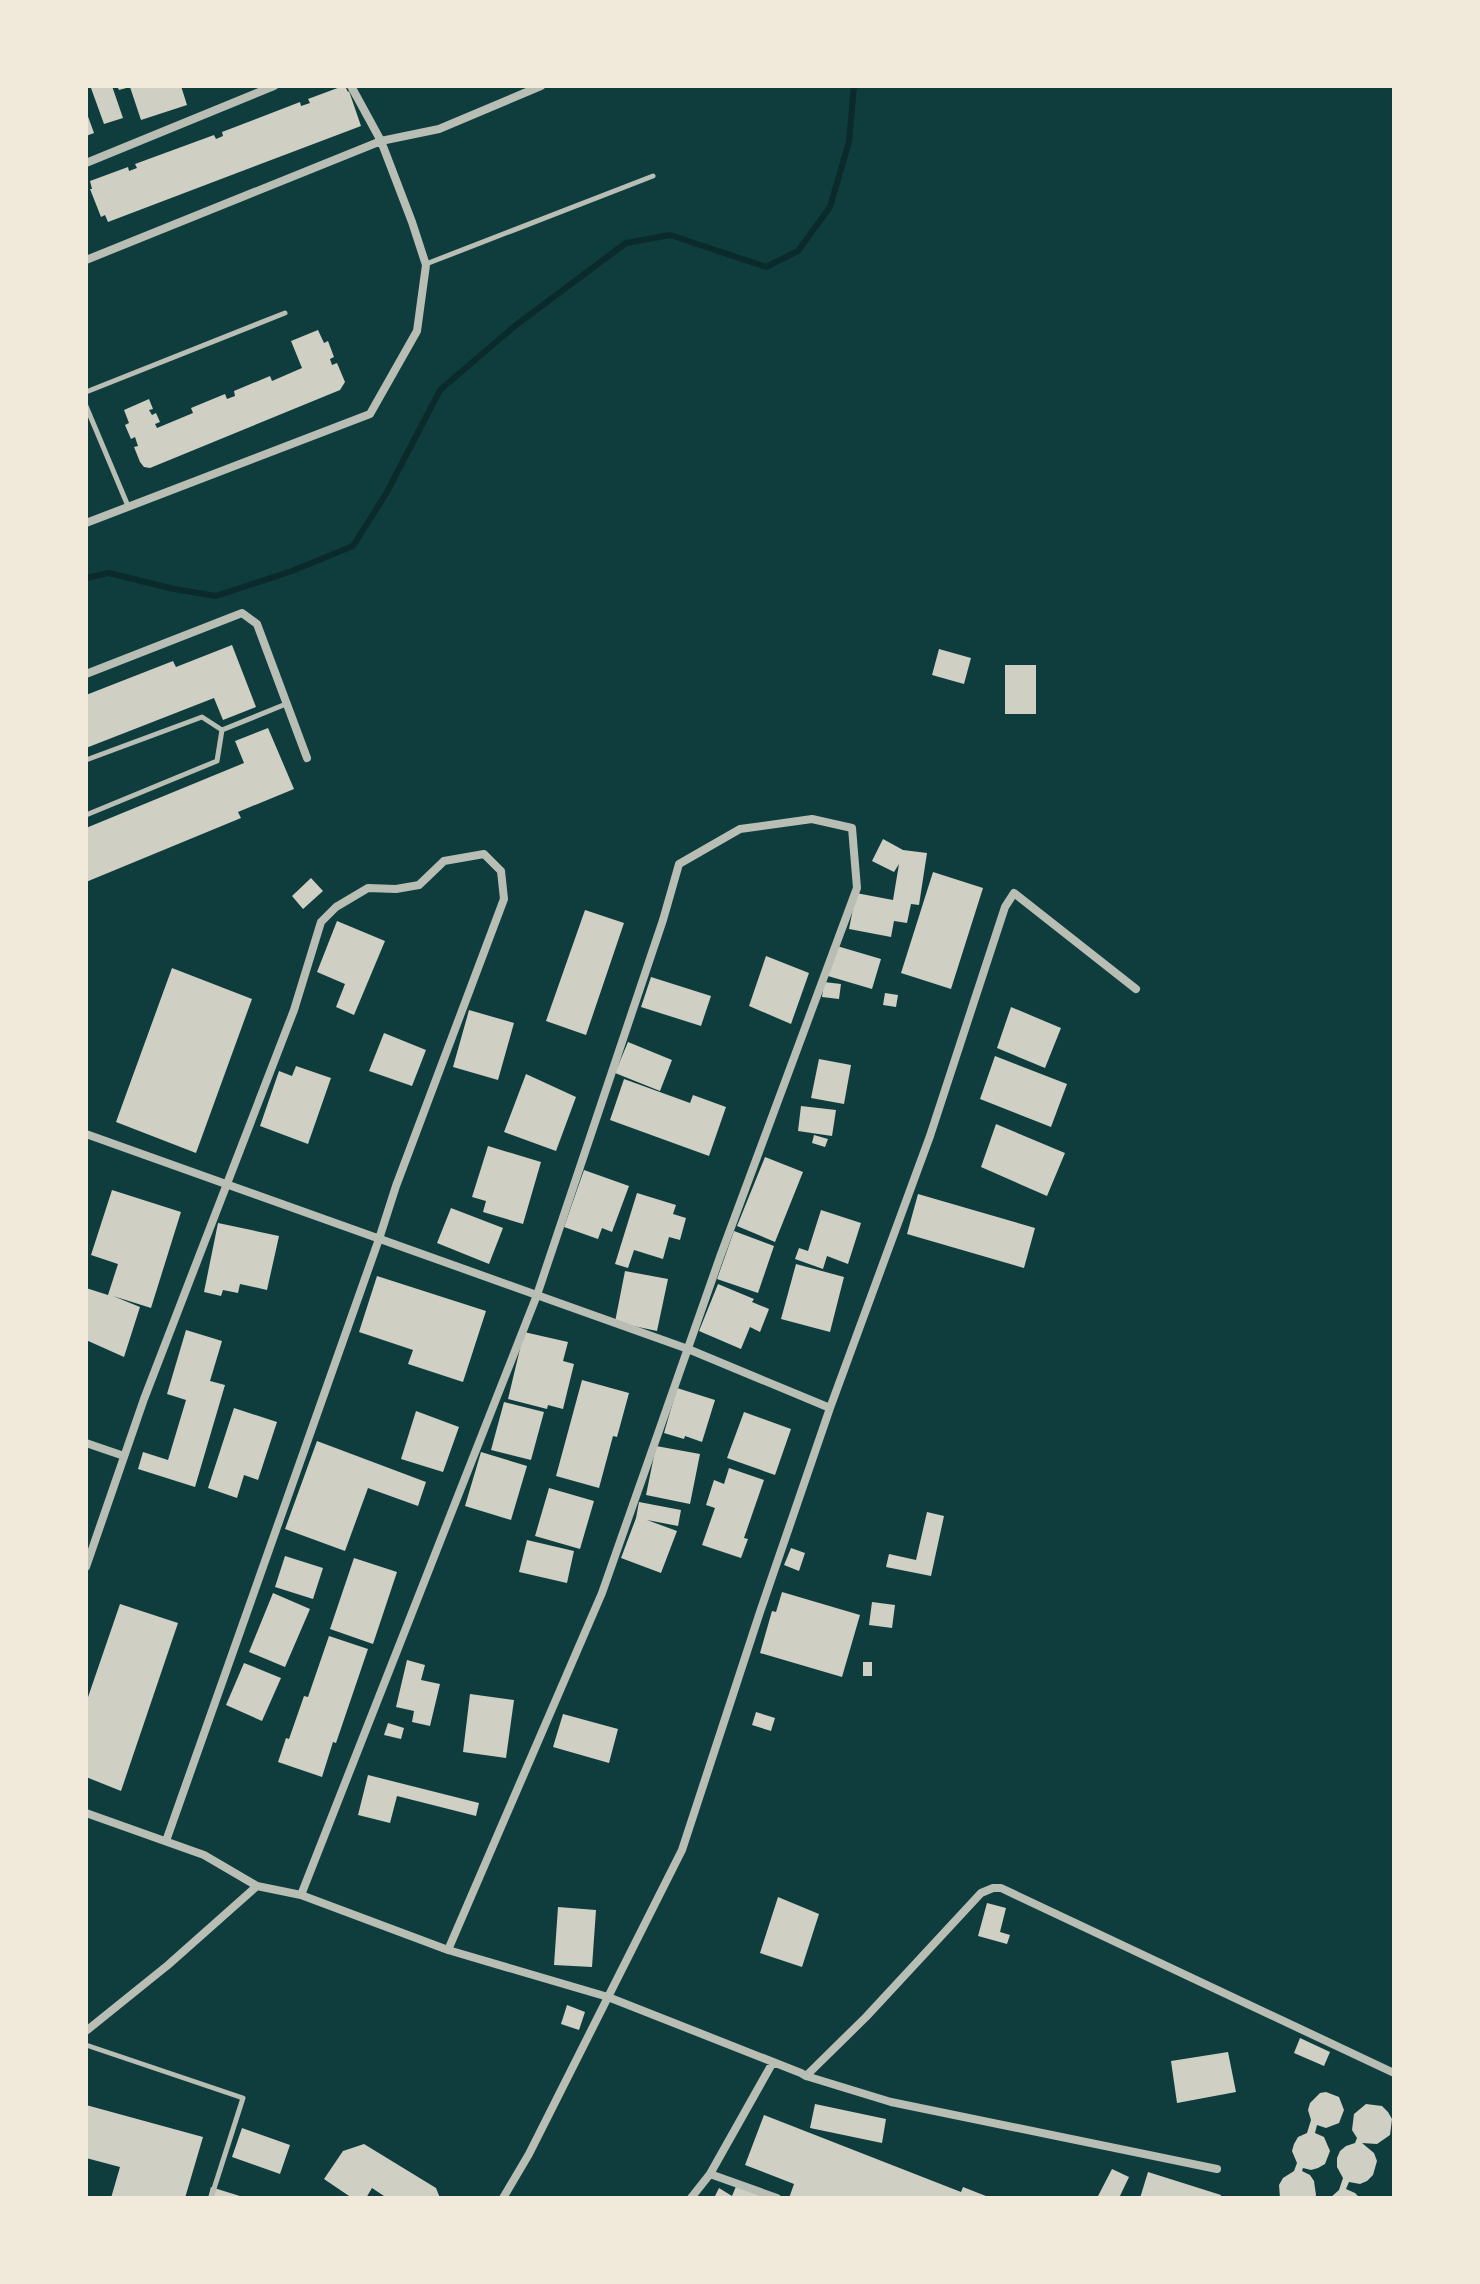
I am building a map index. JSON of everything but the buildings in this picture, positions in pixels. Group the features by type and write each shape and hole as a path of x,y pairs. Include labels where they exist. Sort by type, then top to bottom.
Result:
{"street":[{"path":"86,163 274,86"},
{"path":"86,523 370,414 417,331 426,265 381,141 351,86"},
{"path":"86,260 381,141 439,129 541,86"},
{"path":"86,674 242,613 257,624 307,758"},
{"path":"301,1895 537,1295 679,864 740,829 812,819 852,828 857,888 602,1593 448,1950"},
{"path":"86,1567 144,1399 294,1010 321,922 336,907 368,888 396,889 419,885 444,861 484,854 501,871 504,899 396,1186 166,1841"},
{"path":"503,2198 529,2154 682,1850 830,1408 930,1136 1005,907 1014,893 1136,989"},
{"path":"86,1134 688,1349 830,1408"},
{"path":"86,1443 124,1456"},
{"path":"86,1813 204,1855 257,1886 301,1895 448,1950 608,1997 806,2076 891,2102 1217,2169"},
{"path":"86,2031 168,1965 257,1886"},
{"path":"806,2076 866,2017 981,1893 993,1888 1001,1888 1394,2073"},
{"path":"691,2198 710,2174 773,2062"},
{"path":"710,2174 777,2198"}],"lane":[{"path":"426,265 653,176"},
{"path":"86,392 285,313"},
{"path":"86,406 128,506"},
{"path":"222,730 287,704"},
{"path":"86,760 202,717 222,730"},
{"path":"86,815 217,761 222,730"},
{"path":"86,2045 243,2098 211,2198"}],"waterway":[{"path":"86,578 109,573 216,596 292,571 353,546 387,492 440,390 516,325 626,243 670,235 766,267 798,251 830,207 849,142 854,86"}]}
